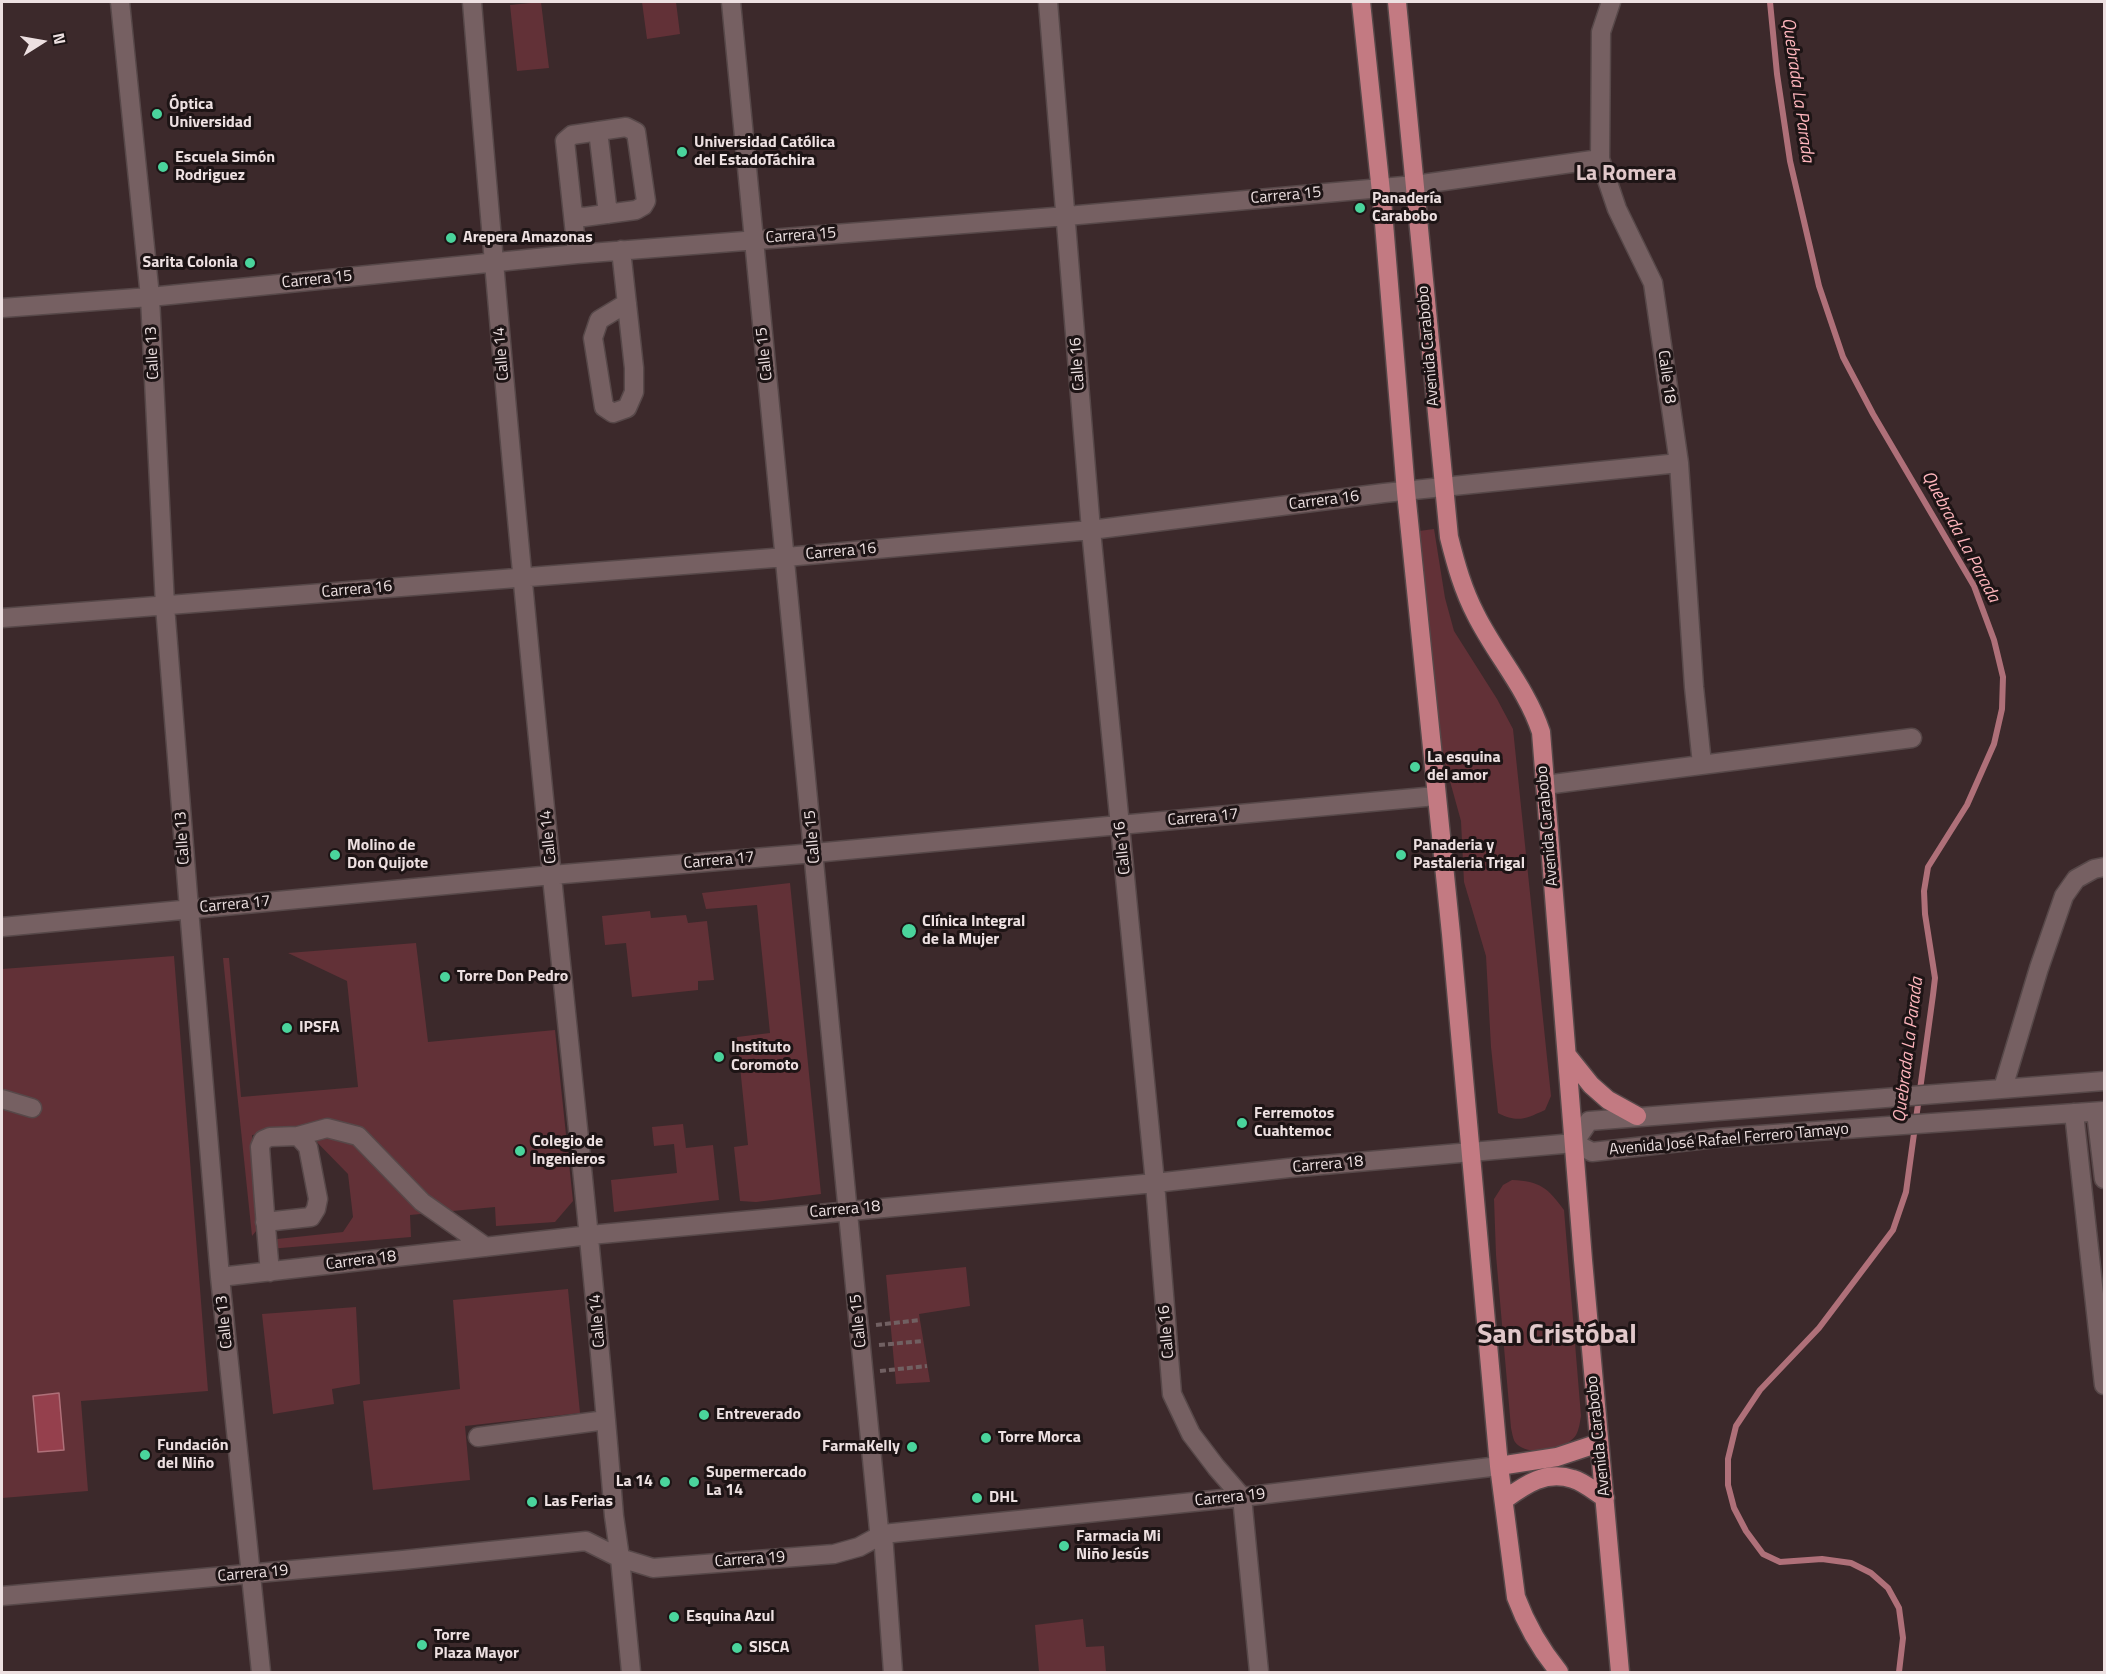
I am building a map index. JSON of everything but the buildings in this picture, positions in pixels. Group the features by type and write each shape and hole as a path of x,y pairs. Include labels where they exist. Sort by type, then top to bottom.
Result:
{"main road":[{"path":"1360,2 1380,187 1406,492 1451,934 1499,1466 1516,1597 1546,1657 1559,1672"},
{"name":"Avenida Carabobo","path":"1397,2 1449,537 1461,584 1489,638 1533,708 1541,732 1620,1672"},
{"path":"1567,1054 1591,1085 1608,1100 1637,1116"},
{"path":"1499,1466 1557,1456 1599,1443"},
{"path":"1504,1500 1529,1482 1553,1477 1573,1479 1605,1498"}],"street":[{"name":"Calle 13","path":"120,2 150,297 165,606 220,1277 261,1672"},
{"name":"Calle 14","path":"472,2 493,262 631,1672"},
{"name":"Calle 15","path":"731,2 879,1530 883,1534 892,1672"},
{"name":"Calle 16","path":"1048,2 1091,530 1155,1183 1172,1394 1191,1434 1242,1497"},
{"name":"Calle 18","path":"1611,2 1601,32 1600,159 1617,209 1653,283 1679,463 1694,687 1702,765"},
{"path":"573,215 584,217 608,214 636,210 643,206 646,201 636,132 626,128 598,131 572,135 565,141 577,254"},
{"path":"598,131 608,214"},
{"name":"Carrera 15","path":"2,308 150,297 621,250 1067,216 1415,185 1600,159"},
{"path":"621,250 627,303 634,368 634,392 627,408 613,413 604,407 593,338 599,320 627,303"},
{"name":"Carrera 16","path":"2,618 786,557 1091,530 1406,492 1679,463"},
{"path":"1545,786 1912,738"},
{"name":"Carrera 17","path":"2,927 1436,796"},
{"path":"2003,1088 2039,968 2064,896 2076,879 2094,869 2104,867"},
{"name":"Avenida José Rafael Ferrero Tamayo","path":"2100,1112 1716,1138 1592,1152 1574,1143 1589,1121 2104,1081"},
{"path":"2,1100 32,1108"},
{"path":"2100,1112 2104,1179"},
{"path":"2074,1113 2104,1385"},
{"path":"270,1272 260,1147 263,1140 270,1137 298,1136 327,1128 358,1136 422,1202 486,1247"},
{"path":"265,1222 311,1217 316,1209 318,1199 308,1147 298,1136"},
{"name":"Carrera 18","path":"220,1277 590,1235 1574,1143"},
{"path":"478,1437 606,1419"},
{"name":"Carrera 19","path":"2,1596 586,1541 620,1558 653,1568 834,1554 859,1547 883,1534 1242,1497 1499,1466"},
{"path":"1242,1497 1259,1672"}],"path":[{"path":"859,1327 920,1320"},
{"path":"861,1346 923,1341"},
{"path":"864,1372 927,1366"}],"shaded area":[{"path":"541,2 549,68 517,71 510,5"},
{"path":"642,2 676,2 680,34 647,39"},
{"path":"1434,529 1445,598 1454,631 1513,729 1551,1096 1545,1110 1522,1119 1498,1113 1491,1047 1486,956 1464,882 1461,821 1440,745 1419,531"},
{"path":"790,883 821,1194 756,1202 740,1201 734,1147 748,1145 737,1037 770,1033 757,905 706,909 702,893"},
{"path":"650,911 651,918 686,915 688,923 707,921 714,980 698,981 698,990 632,997 626,943 605,945 602,916"},
{"path":"416,943 428,1042 555,1030 573,1201 555,1222 496,1226 495,1207 410,1215 411,1237 269,1249 277,1239 343,1232 353,1217 348,1174 305,1130 252,1135 261,1225 252,1236 223,958 229,958 241,1097 358,1087 347,981 288,953"},
{"path":"174,956 208,1391 81,1401 88,1491 2,1498 2,969"},
{"path":"683,1124 686,1148 713,1145 719,1200 614,1212 611,1180 677,1173 674,1144 654,1146 652,1127"},
{"path":"1512,1180 1537,1184 1548,1191 1564,1210 1581,1416 1577,1433 1571,1440 1564,1445 1547,1450 1528,1450 1521,1447 1514,1441 1511,1428 1496,1255 1494,1199 1503,1185"},
{"path":"966,1267 970,1306 919,1314 930,1382 896,1384 886,1275"},
{"path":"568,1289 580,1413 465,1426 470,1480 373,1490 363,1401 460,1389 453,1300"},
{"path":"356,1307 360,1384 332,1389 334,1404 273,1414 262,1314"},
{"path":"59,1393 64,1450 38,1452 33,1396"},
{"path":"1083,1619 1086,1647 1104,1646 1106,1672 1039,1672 1035,1625"}],"waterway":[{"name":"Quebrada La Parada","path":"1770,2 1777,74 1790,161 1819,286 1843,357 1873,414 1974,586 1994,640 2003,677 2002,709 1994,744 1967,805 1928,867 1924,891 1925,914 1935,978 1906,1192 1893,1230 1819,1328 1760,1390 1736,1426 1728,1459 1728,1485 1734,1508 1746,1531 1763,1554 1780,1562 1822,1559 1851,1563 1871,1573 1888,1588 1899,1608 1903,1638 1899,1672"}],"place":[{"name":"Óptica Universidad","path":"157,114"},
{"name":"Universidad Católica del EstadoTáchira","path":"682,152"},
{"name":"Escuela Simón Rodriguez","path":"163,167"},
{"name":"Panadería Carabobo","path":"1360,208"},
{"name":"Arepera Amazonas","path":"451,238"},
{"name":"Sarita Colonia","path":"250,263"},
{"name":"La esquina del amor","path":"1415,767"},
{"name":"Molino de Don Quijote","path":"335,855"},
{"name":"Panaderia y Pastaleria Trigal","path":"1401,855"},
{"name":"Clínica Integral de la Mujer","path":"909,931"},
{"name":"Torre Don Pedro","path":"445,977"},
{"name":"IPSFA","path":"287,1028"},
{"name":"Instituto Coromoto","path":"719,1057"},
{"name":"Ferremotos Cuahtemoc","path":"1242,1123"},
{"name":"Colegio de Ingenieros","path":"520,1151"},
{"name":"Entreverado","path":"704,1415"},
{"name":"Torre Morca","path":"986,1438"},
{"name":"FarmaKelly","path":"912,1447"},
{"name":"Fundación del Niño","path":"145,1455"},
{"name":"La 14","path":"665,1482"},
{"name":"Supermercado La 14","path":"694,1482"},
{"name":"DHL","path":"977,1498"},
{"name":"Las Ferias","path":"532,1502"},
{"name":"Farmacia Mi Niño Jesús","path":"1064,1546"},
{"name":"Esquina Azul","path":"674,1617"},
{"name":"Torre Plaza Mayor","path":"422,1645"},
{"name":"SISCA","path":"737,1648"}],"district":[{"name":"La Romera","path":"1626,175"},
{"name":"San Cristóbal","path":"1557,1336"}]}
